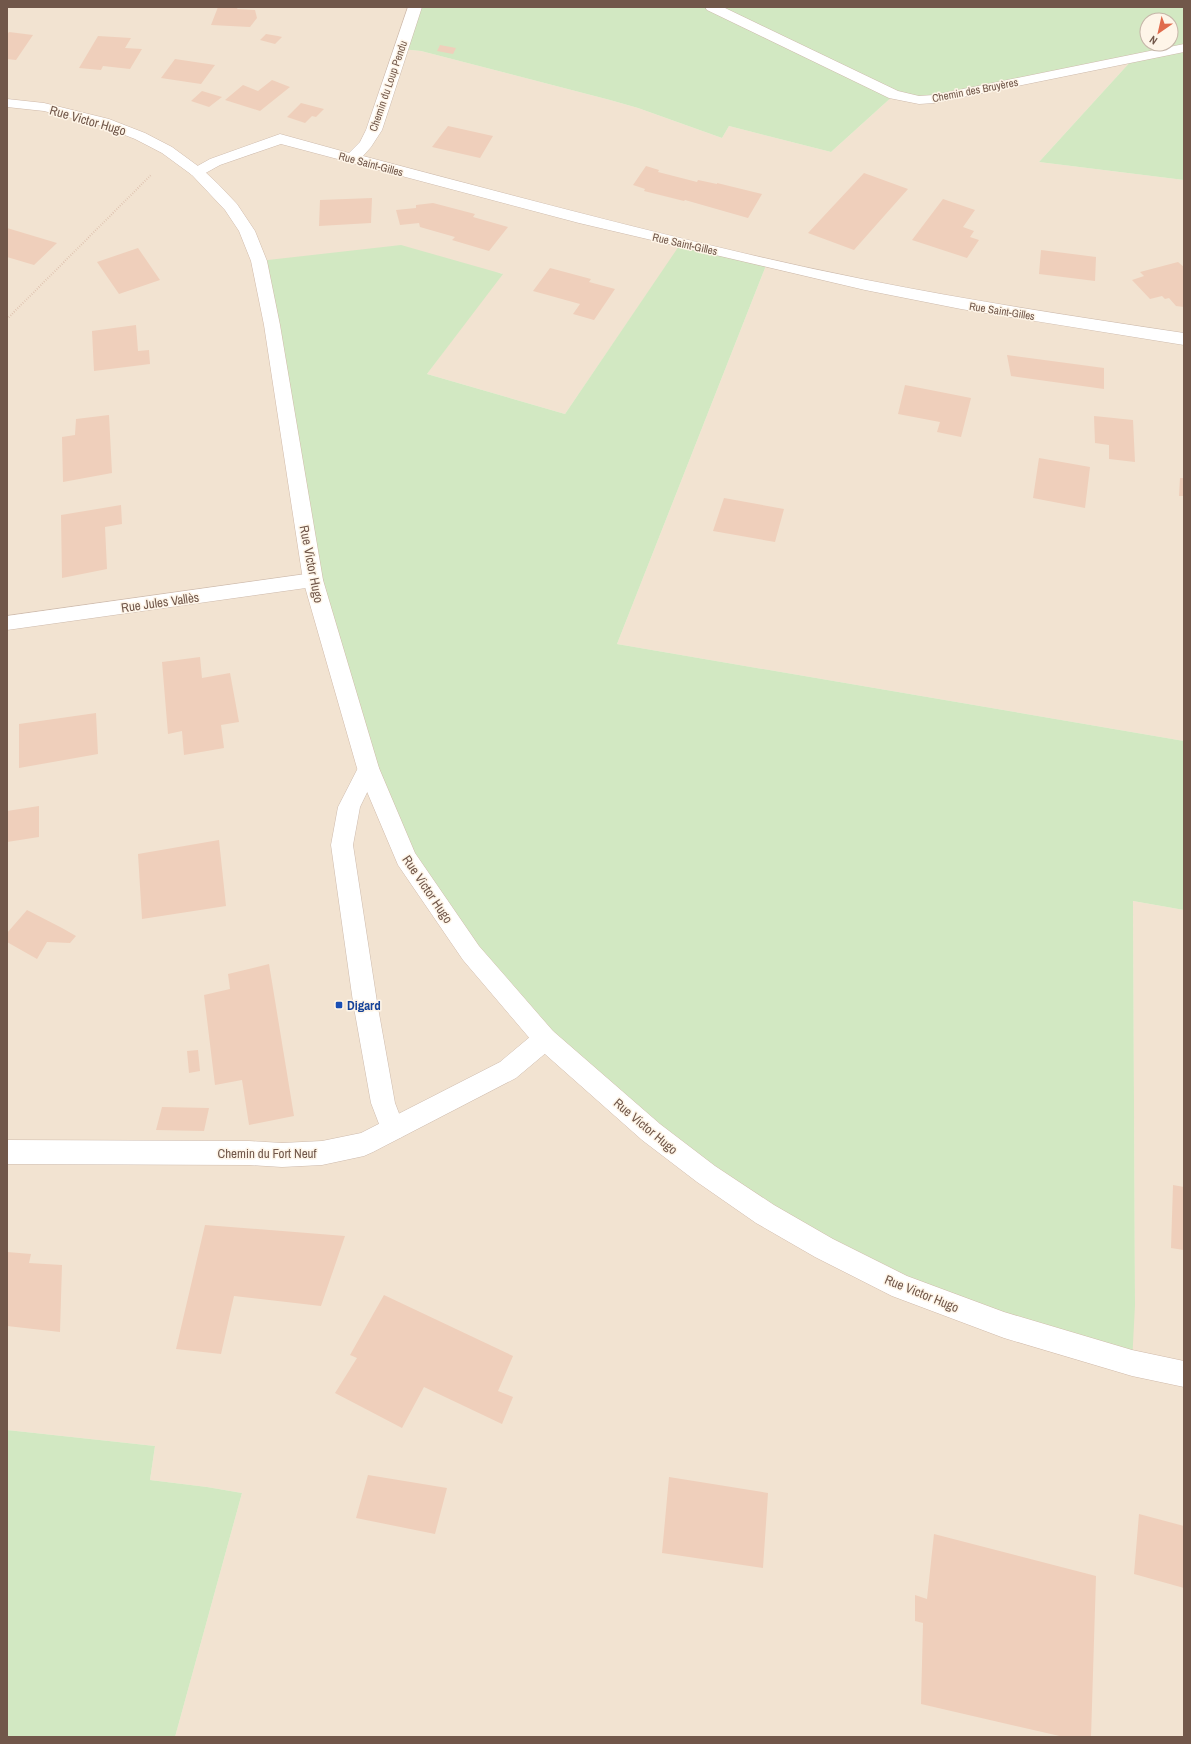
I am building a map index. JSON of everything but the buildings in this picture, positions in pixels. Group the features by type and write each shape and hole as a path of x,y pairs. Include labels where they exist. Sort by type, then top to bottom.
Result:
{"street":[{"name":"Chemin du Loup Pendu","path":"352,159 366,144 374,130 415,7"},
{"name":"Chemin des Bruyères","path":"712,7 894,95 919,100 934,99 1184,48"},
{"name":"Rue Victor Hugo","path":"7,103 44,107 104,122 140,136 172,153 196,172 231,207 246,231 259,261 273,332 313,580 368,768 406,858 471,953 545,1039 651,1132 706,1174 765,1214 824,1248 901,1287 1004,1325 1132,1363 1184,1374"},
{"name":"Rue Saint-Gilles","path":"196,172 215,162 280,140 674,242 865,285 968,306 1184,340"},
{"name":"Rue Jules Vallès","path":"7,623 313,580"},
{"path":"368,768 348,807 342,845 365,1002 383,1102 393,1129"},
{"name":"Chemin du Fort Neuf","path":"7,1152 249,1153 282,1155 322,1153 364,1144 508,1070 545,1039"}],"path":[{"path":"7,319 172,153"}],"shaded area":[{"path":"7,7 415,8 401,49 421,51 610,100 638,108 722,138 729,126 831,152 894,95 1133,59 1039,162 1184,180 1184,741 617,644 767,263 681,244 565,414 427,374 502,273 260,261 1135,1305 1133,901 1184,910 1184,1737 175,1737 242,1493 150,1480 155,1446 7,1430"}],"green space":[{"path":"404,7 1184,7 1184,180 1039,162 1132,60 934,99 894,95 831,152 729,126 722,138 638,108 610,100 421,51 401,49 414,8"},
{"path":"681,243 767,263 617,644 1184,741 1184,910 1133,901 1135,1305 1132,1363 824,1248 545,1039 406,858 313,580 259,261 401,245 503,274 427,374 565,414"},
{"path":"7,1430 155,1446 150,1480 242,1493 175,1737 7,1737"}],"place":[{"name":"Digard","path":"339,1005"}]}
